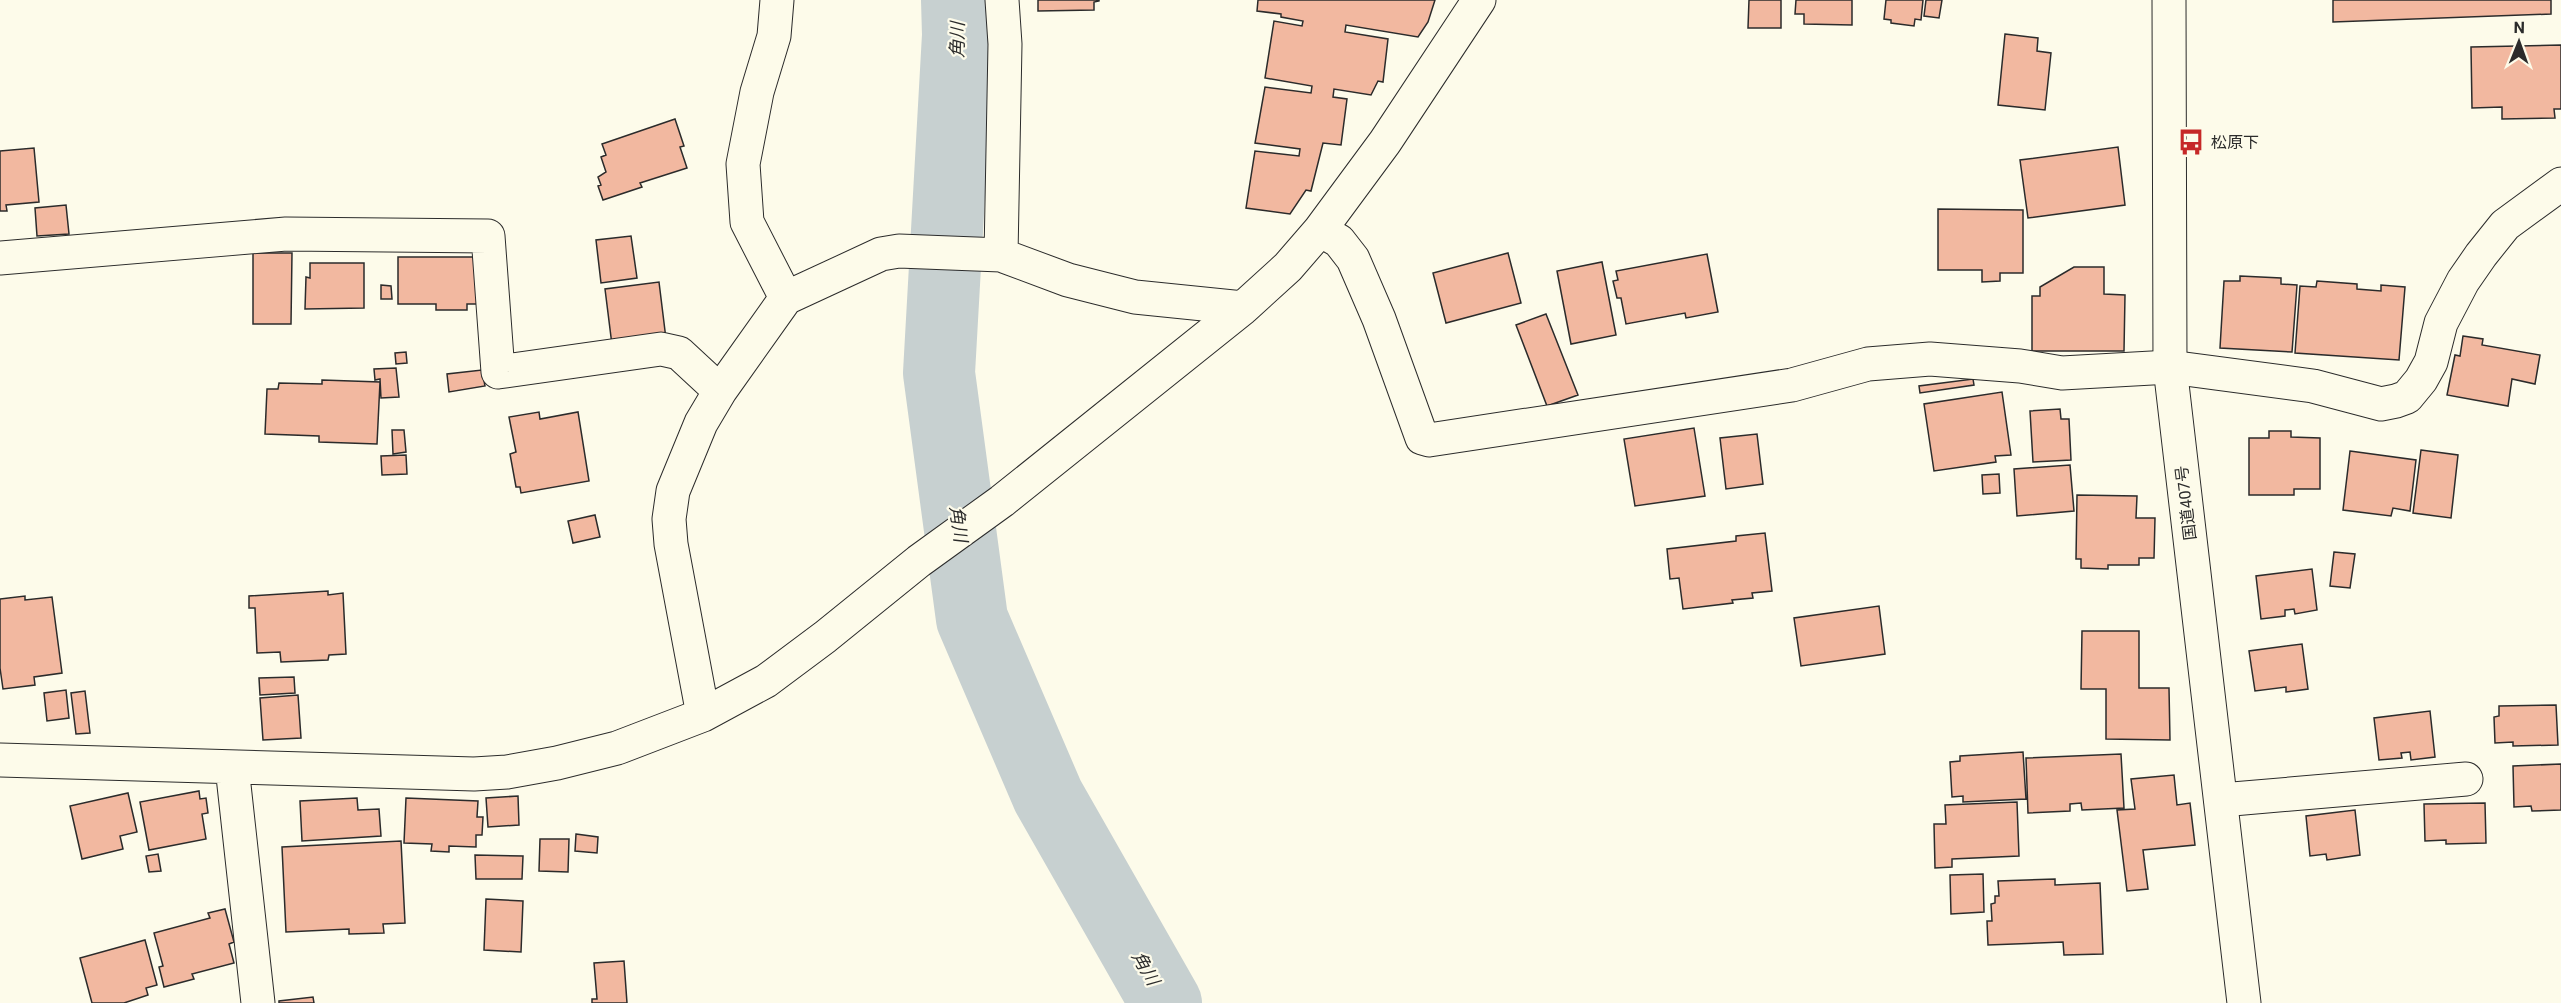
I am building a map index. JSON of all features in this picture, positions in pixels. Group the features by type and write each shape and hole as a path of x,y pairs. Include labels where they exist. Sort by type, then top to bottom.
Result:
{"main road":[{"path":"777,0 774,36 757,92 743,164 747,222 786,298"},
{"path":"996,255 1005,44 1002,0"},
{"path":"0,760 474,774 507,772 557,763 617,748 703,715 766,681 825,637 919,561 1002,501 1243,308 1288,267 1320,230 1385,142 1479,0"},
{"name":"国道407号","path":"2169,0 2170,367 2244,1003"},
{"path":"1320,230 1339,241 1353,259 1379,319 1422,438 1429,440 1792,385 1868,364 1930,359 2020,366 2062,373 2170,367 2313,386 2381,404 2407,397 2421,381 2431,362 2441,323 2463,281 2505,225 2561,184"},
{"path":"0,258 286,234 488,236 498,372 661,349 679,353 720,391"},
{"path":"703,715 671,544 669,519 673,491 701,423 720,391 786,298 881,254 899,251 996,255 1068,280 1135,297 1243,308"},
{"path":"232,767 258,1003"},
{"path":"2221,800 2466,779"}],"building":[{"path":"1038,0 1099,1 1094,2 1094,10 1038,11"},
{"path":"1258,0 1435,0 1428,22 1418,37 1346,25 1345,32 1388,39 1383,82 1378,81 1371,95 1334,89 1333,97 1347,99 1341,145 1323,143 1311,191 1306,190 1290,214 1246,208 1255,151 1299,156 1300,149 1255,143 1265,87 1311,93 1312,86 1265,78 1274,21 1302,26 1303,21 1281,17 1281,14 1257,11"},
{"path":"1749,0 1781,0 1781,28 1748,28"},
{"path":"1796,0 1852,0 1852,25 1804,24 1804,14 1795,14"},
{"path":"1886,0 1923,0 1921,20 1915,19 1914,26 1891,23 1891,20 1884,19"},
{"path":"1926,0 1942,0 1939,18 1924,16"},
{"path":"2333,0 2551,0 2551,14 2333,22"},
{"path":"2005,34 2038,38 2037,51 2051,53 2045,110 1998,105"},
{"path":"2561,45 2561,109 2554,109 2555,118 2502,119 2502,107 2472,108 2471,47"},
{"path":"675,119 684,146 680,147 687,168 640,183 642,187 603,200 598,186 601,185 598,177 606,172 601,157 606,155 602,144"},
{"path":"2118,147 2125,205 2028,218 2020,160"},
{"path":"34,148 39,202 6,205 7,211 0,211 0,151"},
{"path":"66,205 69,234 37,236 35,208"},
{"path":"1938,209 2023,210 2023,273 2000,273 2000,281 1982,282 1982,270 1938,270"},
{"path":"631,236 637,278 601,283 596,240"},
{"path":"253,253 292,253 291,324 253,324"},
{"path":"1508,253 1521,303 1446,323 1433,273"},
{"path":"1707,254 1718,312 1686,318 1685,313 1626,324 1621,298 1617,298 1613,281 1618,280 1616,271"},
{"path":"398,257 478,257 478,304 467,304 467,310 436,310 436,304 398,304"},
{"path":"1602,262 1616,335 1571,344 1557,271"},
{"path":"310,263 364,263 364,308 305,309 306,277 310,278"},
{"path":"2074,267 2104,267 2104,294 2125,295 2124,351 2032,351 2032,296 2040,296 2040,287"},
{"path":"2240,276 2281,278 2281,284 2297,285 2292,352 2220,348 2224,281 2240,281"},
{"path":"2317,281 2357,284 2357,289 2381,291 2381,285 2405,287 2399,360 2295,353 2300,286 2316,287"},
{"path":"659,282 666,339 612,345 605,289"},
{"path":"381,285 391,286 392,299 381,299"},
{"path":"1546,314 1578,395 1547,406 1516,325"},
{"path":"2463,336 2483,339 2482,345 2540,355 2535,384 2512,379 2508,406 2447,395 2455,355 2460,356"},
{"path":"406,352 407,363 396,364 395,353"},
{"path":"396,368 399,397 381,398 380,379 375,380 374,369"},
{"path":"482,370 485,386 449,392 447,374"},
{"path":"1973,379 1974,385 1920,393 1919,386"},
{"path":"322,380 380,382 377,444 319,442 319,436 265,434 267,389 278,389 279,383 322,384"},
{"path":"2002,392 2011,455 1995,456 1996,462 1934,471 1924,404"},
{"path":"2060,409 2061,419 2069,419 2071,460 2033,462 2030,411"},
{"path":"539,412 540,419 578,412 589,481 521,493 520,487 516,487 510,454 516,452 509,417"},
{"path":"1694,428 1705,496 1635,506 1624,439"},
{"path":"392,430 404,430 406,452 393,454"},
{"path":"2269,431 2291,431 2291,437 2320,438 2320,489 2294,489 2294,495 2249,495 2249,438 2269,438"},
{"path":"1757,434 1763,484 1726,489 1720,438"},
{"path":"2421,450 2458,455 2451,518 2413,513"},
{"path":"2350,451 2416,460 2410,511 2393,508 2391,516 2343,510"},
{"path":"406,455 407,474 382,475 381,456"},
{"path":"2070,465 2074,511 2017,516 2014,469"},
{"path":"1999,474 2000,493 1983,494 1982,475"},
{"path":"2077,495 2137,496 2136,518 2155,518 2154,558 2139,558 2139,565 2108,565 2108,569 2081,568 2081,559 2076,559"},
{"path":"595,515 600,537 573,543 568,521"},
{"path":"1765,533 1772,591 1752,593 1753,598 1732,600 1733,603 1683,609 1679,578 1670,579 1667,549 1736,541 1736,536"},
{"path":"2334,552 2355,554 2350,588 2330,586"},
{"path":"2312,569 2317,610 2295,614 2294,609 2285,610 2285,616 2261,619 2256,576"},
{"path":"328,591 328,595 343,593 346,654 329,655 328,660 281,662 280,652 257,653 255,608 249,608 249,596"},
{"path":"25,596 25,600 52,597 62,673 34,677 35,685 3,689 0,668 0,599"},
{"path":"1879,606 1885,654 1801,666 1794,618"},
{"path":"2082,631 2139,631 2139,688 2169,688 2170,740 2106,739 2106,689 2081,689"},
{"path":"2302,644 2308,689 2286,692 2286,687 2255,691 2249,651"},
{"path":"294,677 295,693 260,695 259,678"},
{"path":"66,690 69,718 47,721 44,693"},
{"path":"85,691 90,733 76,734 71,693"},
{"path":"298,695 301,738 263,740 260,698"},
{"path":"2556,705 2558,745 2513,746 2513,742 2495,743 2494,717 2499,716 2499,706"},
{"path":"2430,711 2435,757 2411,760 2410,752 2401,753 2402,758 2379,760 2374,718"},
{"path":"2023,752 2026,799 1963,802 1963,796 1952,797 1950,762 1960,761 1960,756"},
{"path":"2121,754 2124,808 2082,810 2081,803 2070,804 2070,811 2028,813 2026,758"},
{"path":"2561,764 2561,810 2532,811 2531,806 2514,807 2513,766"},
{"path":"2174,775 2177,805 2190,803 2195,845 2143,850 2148,889 2127,891 2117,810 2135,809 2131,779"},
{"path":"199,791 200,799 206,798 208,813 202,814 206,839 149,850 140,802"},
{"path":"128,793 137,832 120,836 123,849 82,859 70,806"},
{"path":"518,796 519,825 488,827 486,798"},
{"path":"357,798 358,810 379,809 381,836 302,841 300,801"},
{"path":"406,798 478,801 477,817 483,817 482,835 476,835 476,847 449,846 449,852 431,851 432,844 404,843"},
{"path":"2017,802 2019,856 1952,859 1952,867 1935,868 1934,824 1946,824 1945,805"},
{"path":"2485,803 2486,843 2446,844 2446,840 2425,841 2424,804"},
{"path":"2355,810 2360,855 2327,860 2326,854 2310,856 2306,816"},
{"path":"576,834 598,837 597,853 575,851"},
{"path":"540,839 569,839 568,872 539,871"},
{"path":"401,841 405,923 383,924 384,933 349,934 349,929 286,932 282,847"},
{"path":"158,854 161,871 149,872 146,856"},
{"path":"475,855 523,856 522,879 476,879"},
{"path":"1983,874 1984,912 1951,914 1950,875"},
{"path":"2055,879 2055,885 2100,883 2103,954 2064,955 2063,942 1988,945 1987,921 1992,921 1991,904 1995,903 1995,896 1999,896 1998,881"},
{"path":"486,899 523,901 521,952 484,950"},
{"path":"225,909 234,942 229,944 234,963 192,974 194,979 164,987 159,967 163,966 154,933 210,918 208,913"},
{"path":"145,940 157,985 146,988 148,995 124,1003 92,1003 80,958"},
{"path":"624,961 627,1003 592,1003 592,999 597,999 594,963"},
{"path":"313,997 314,1003 279,1003 279,1001"}],"waterway":[{"name":"角川","path":"957,0 958,35 939,373 972,619 1048,796 1166,1003"}],"place":[{"name":"松原下","path":"2191,142"}]}
